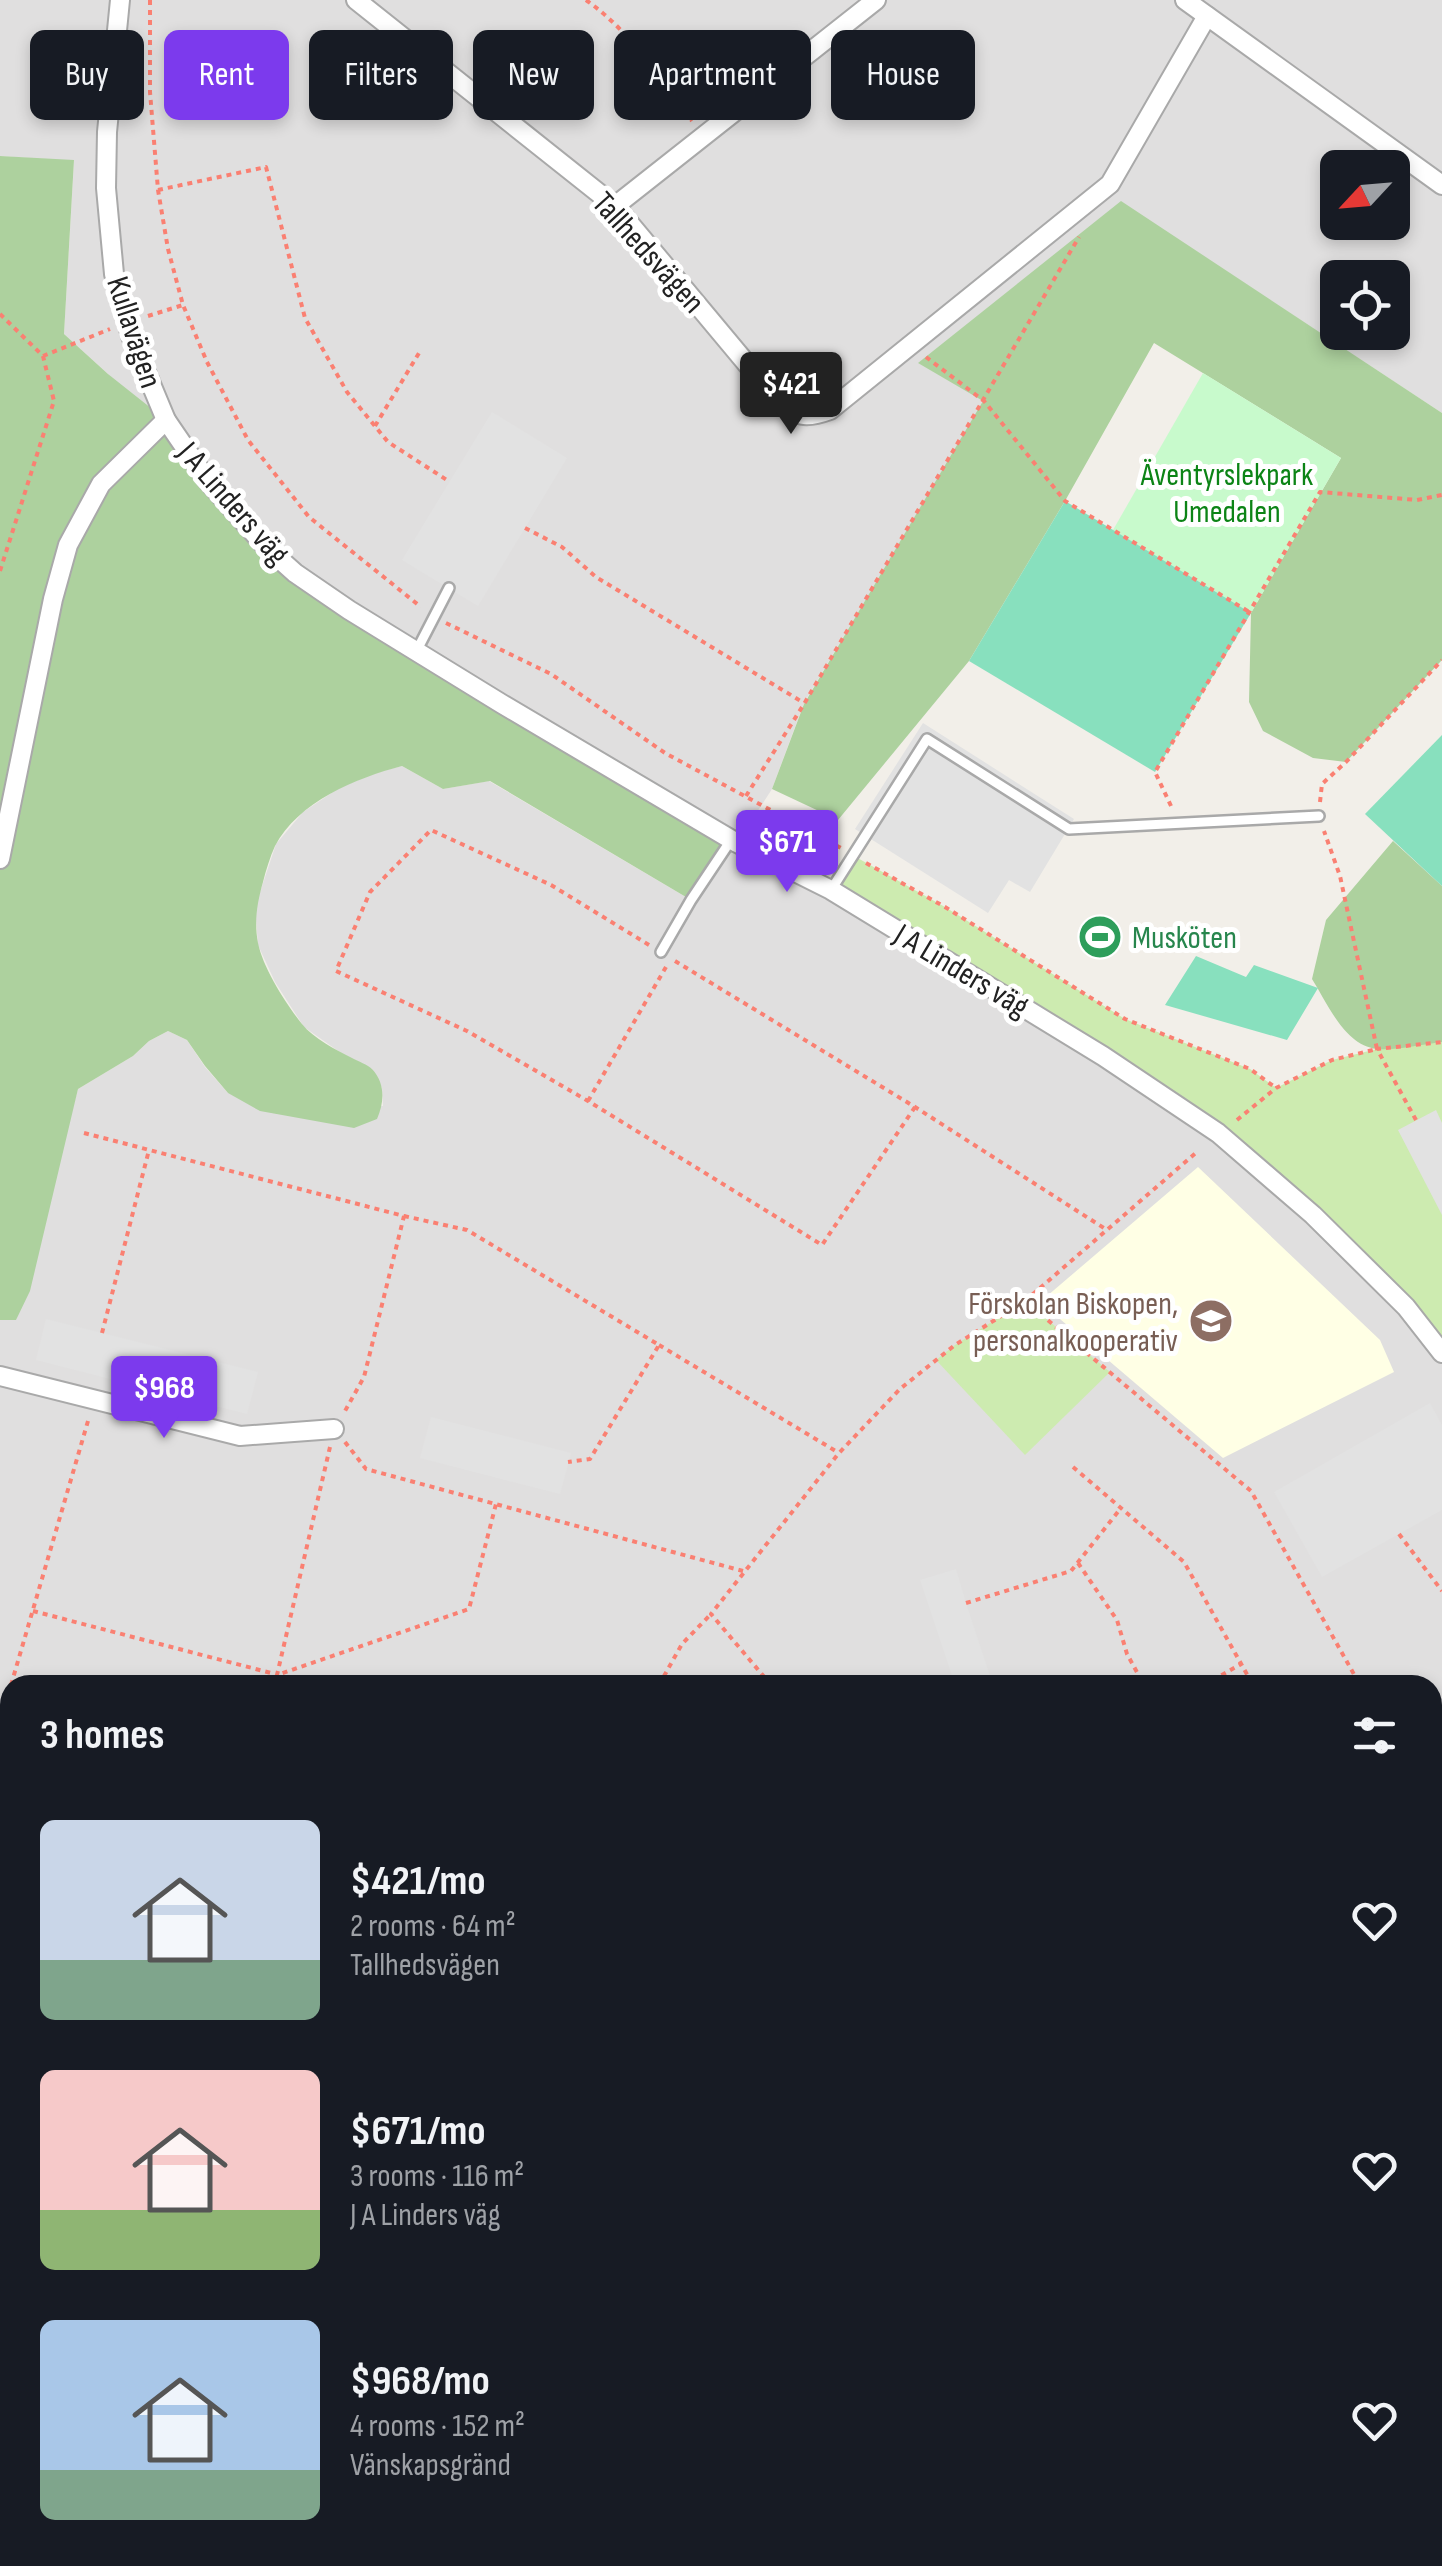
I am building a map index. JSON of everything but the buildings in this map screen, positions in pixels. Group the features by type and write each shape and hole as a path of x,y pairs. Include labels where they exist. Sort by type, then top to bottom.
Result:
{"street":[{"name":"Kullavägen","path":"0,859 49,615 68,546 101,484 166,420 131,336 114,274 108,226 106,132 120,0"},
{"name":"Tallhedsvägen","path":"356,0 615,206 777,400 803,416 830,410 1110,184 1207,16"},
{"path":"615,206 876,0"},
{"path":"1185,0 1442,185"},
{"name":"J A Linders väg","path":"166,420 206,480 294,573 502,704 731,840 831,890 1103,1056 1218,1133 1313,1215 1406,1307 1442,1353"},
{"path":"0,1376 240,1436 334,1430"}],"lane":[{"path":"417,650 449,588"},
{"path":"831,890 927,739 1068,830 1319,816"},
{"path":"661,952 731,840"}],"path":[{"path":"150,0 150,92 158,190 183,305 206,362 248,440 309,517 434,616 551,674 666,754 946,907 1125,1020 1250,1069 1276,1088"},
{"path":"586,0 633,40 703,136"},
{"path":"158,190 266,166 305,318 347,392 388,442 450,482"},
{"path":"746,796 1080,234"},
{"path":"148,316 183,305"},
{"path":"0,314 43,356 54,402 0,571"},
{"path":"43,356 110,330"},
{"path":"911,345 984,401 1065,501 1251,613"},
{"path":"376,426 419,353"},
{"path":"1179,823 1156,772 1320,492 1416,500 1442,495"},
{"path":"525,528 562,547 596,576 804,704"},
{"path":"1416,1120 1377,1049 1340,876 1319,816 1322,784 1442,660"},
{"path":"661,952 551,885 431,830 370,892 336,971 467,1031 822,1245 915,1107"},
{"path":"588,1101 671,958 1107,1230"},
{"path":"1236,1120 1276,1088 1332,1060 1377,1049 1442,1042"},
{"path":"84,1133 467,1230 839,1454"},
{"path":"102,1333 149,1150"},
{"path":"665,1675 682,1644 711,1614 839,1454 900,1389 955,1345 1025,1301 1198,1151"},
{"path":"277,1675 334,1430 364,1377 404,1216"},
{"path":"1025,1301 1251,1491 1354,1675"},
{"path":"568,1462 590,1459 659,1345"},
{"path":"15,1675 94,1400"},
{"path":"334,1430 366,1469 743,1571"},
{"path":"1073,1467 1184,1562 1247,1675"},
{"path":"33,1611 277,1675 470,1610 496,1504"},
{"path":"966,1603 1072,1571 1121,1508"},
{"path":"1399,1534 1442,1591"},
{"path":"1078,1563 1117,1620 1127,1654 1139,1675"},
{"path":"711,1614 763,1675"},
{"path":"1222,1675 1241,1664"}],"shaded area":[{"path":"0,0 1442,0 1442,413 1346,350 1410,350 1410,260 1320,260 1320,333 1121,202 919,363 984,401 804,703 772,789 737,843 1218,1133 1442,1353 1442,1675 0,1675 0,1320 16,1320 78,1089 168,1031 187,1040 228,1093 383,1106 382,1088 372,1069 304,1027 275,982 258,945 255,907 276,844 303,812 339,788 402,766 443,789 489,781 691,900 295,573 108,374 64,334 74,161 0,156"},
{"path":"492,412 567,458 478,606 402,560"},
{"path":"923,723 1074,819 1030,892 1009,880 988,913 855,829"},
{"path":"1436,1110 1442,1123 1442,1215 1398,1130"},
{"name":"Förskolan Biskopen, personalkooperativ","path":"1198,1167 1380,1340 1394,1372 1223,1458 1040,1302"},
{"path":"46,1319 258,1372 247,1414 36,1360"},
{"path":"1430,1403 1442,1425 1442,1510 1322,1577 1274,1492"},
{"path":"431,1417 571,1453 560,1494 420,1458"},
{"path":"956,1569 990,1675 952,1675 920,1580"}],"green space":[{"path":"0,156 74,160 64,334 166,420 295,573 731,840 691,900 490,781 443,789 402,766 366,777 313,805 285,830 273,850 258,905 258,943 276,985 302,1024 318,1039 377,1075 382,1094 377,1119 354,1128 260,1111 228,1093 187,1040 168,1031 149,1041 133,1056 78,1089 30,1291 16,1320 0,1320"},
{"path":"1121,201 1320,332 1320,350 1347,350 1442,413 1442,660 1346,762 1313,758 1263,731 1249,702 1251,613 1341,458 1154,343 969,661 838,820 772,789 804,704 983,401 918,363"},
{"name":"Äventyrslekpark Umedalen","path":"1203,373 1341,458 1251,613 1113,530"},
{"path":"1065,501 1251,613 1155,772 969,661"},
{"path":"1442,735 1442,886 1365,814"},
{"path":"1393,841 1442,886 1442,1042 1377,1049 1365,1046 1346,1032 1312,979 1326,920"},
{"path":"854,856 945,907 1125,1019 1250,1069 1276,1088 1332,1060 1377,1049 1442,1042 1442,1353 1218,1133 831,891"},
{"path":"1196,956 1246,977 1254,965 1318,988 1287,1040 1165,1005"},
{"path":"1025,1301 1110,1372 1025,1455 936,1360"}],"place":[{"name":"Musköten","path":"1100,937"},
{"name":"Förskolan Biskopen, personalkooperativ","path":"1211,1321"}]}
